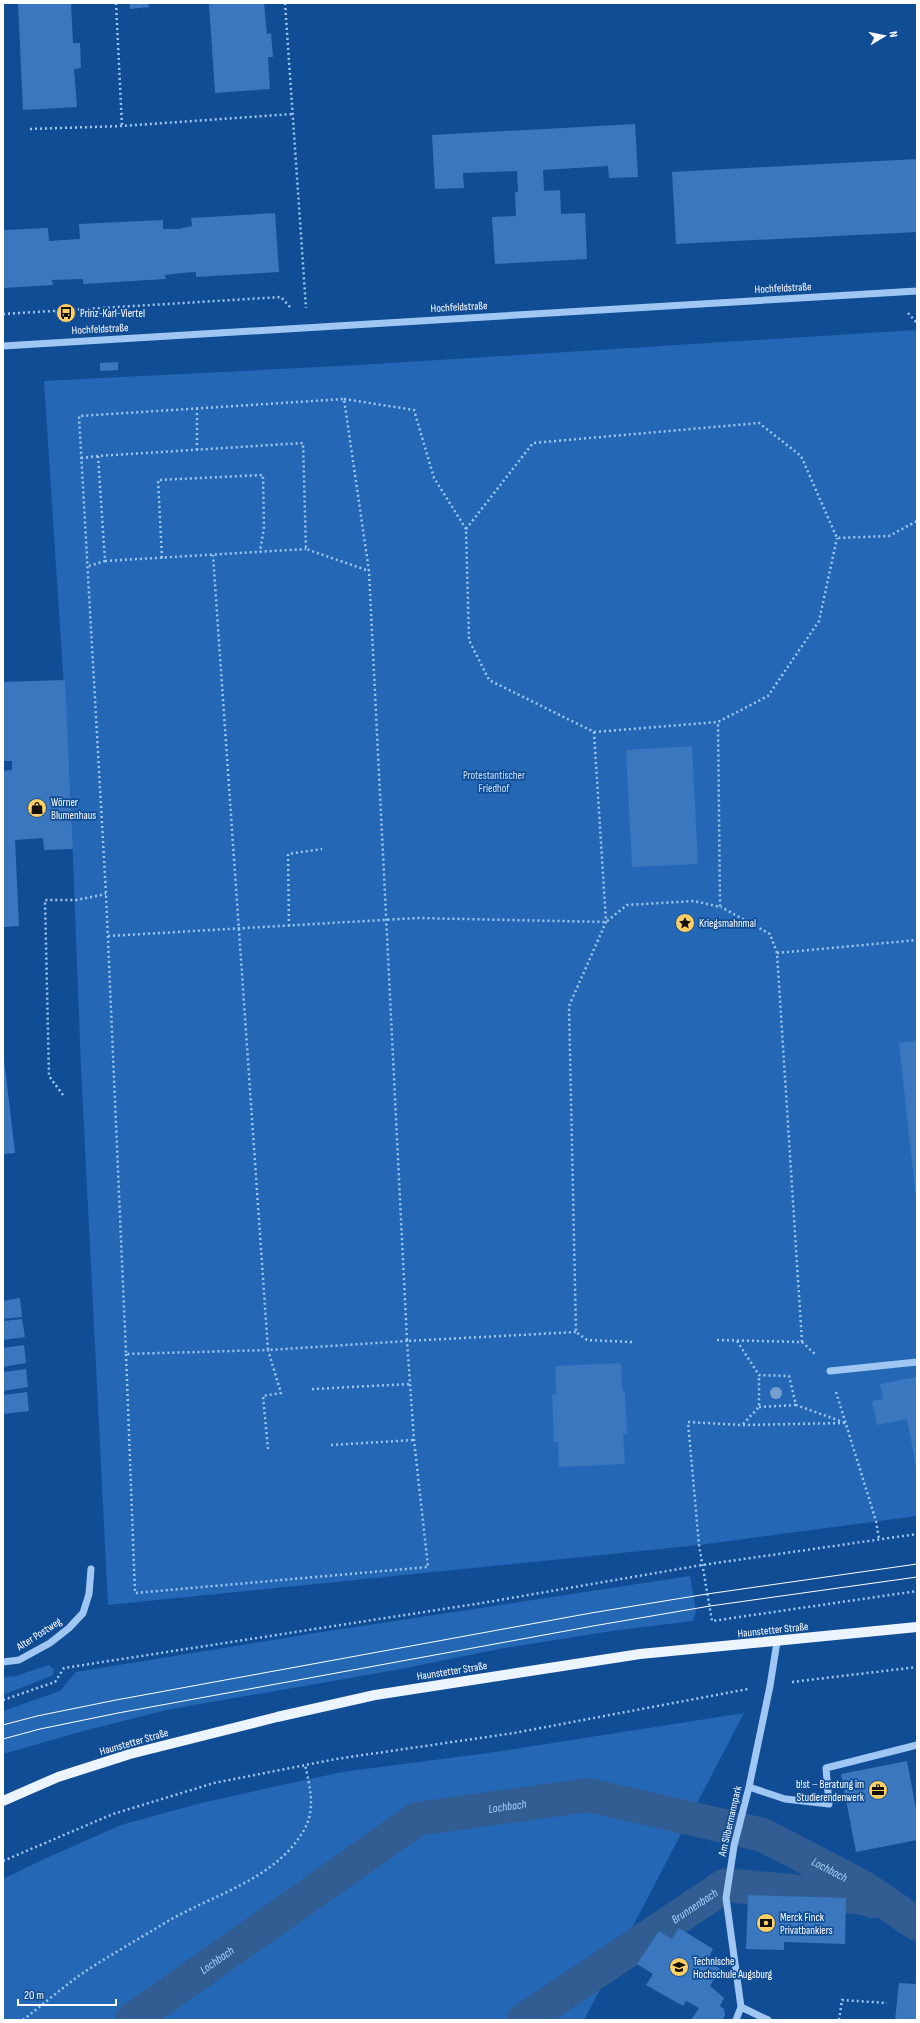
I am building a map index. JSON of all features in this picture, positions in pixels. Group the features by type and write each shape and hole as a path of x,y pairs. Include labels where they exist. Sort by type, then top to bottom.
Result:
{"main road":[{"name":"Haunstetter Straße","path":"3,1801 58,1777 130,1754 277,1717 375,1696 640,1654 777,1642 917,1627"}],"street":[{"name":"Hochfeldstraße","path":"3,346 917,291"},
{"path":"830,1370 917,1362"},
{"name":"Alter Postweg","path":"3,1662 19,1660 50,1643 69,1628 83,1613 89,1594 91,1569"},
{"name":"Am Silbermannpark","path":"742,2007 726,1898 734,1846 749,1786 770,1686 777,1642"},
{"path":"749,1786 785,1799 829,1804 826,1768 916,1745"},
{"path":"736,2020 742,2007 768,2020"}],"path":[{"path":"116,3 122,126"},
{"path":"284,3 307,328"},
{"path":"30,129 122,126 292,114"},
{"path":"3,314 281,297 307,328"},
{"path":"344,400 369,571 407,1341 414,1440 428,1567 135,1593 108,936 89,566 79,416 344,400 414,410 434,478 466,529 469,640 488,680 594,732 718,722 768,696 819,621 837,538 801,456 759,423 533,443 466,529"},
{"path":"197,409 197,450"},
{"path":"81,458 303,443 306,549"},
{"path":"98,456 105,561"},
{"path":"162,558 158,480 263,475 264,527 260,552"},
{"path":"837,538 889,536 917,522"},
{"path":"89,566 105,561 306,549 369,571"},
{"path":"213,554 268,1350 281,1393 263,1396 268,1449"},
{"path":"718,722 720,907"},
{"path":"594,732 606,922"},
{"path":"289,926 288,854 322,849"},
{"path":"63,1095 49,1076 45,900 76,900 106,894"},
{"path":"576,1332 569,1006 606,922 627,905 694,901 720,907 770,934 777,953 802,1342 830,1370 876,1521 879,1539"},
{"path":"108,936 417,918 606,922"},
{"path":"777,953 917,940"},
{"path":"126,1354 268,1350 576,1332 587,1340 632,1342"},
{"path":"717,1340 802,1342"},
{"path":"737,1340 759,1375 759,1407 742,1425"},
{"path":"759,1375 789,1376 796,1405"},
{"path":"312,1389 410,1384"},
{"path":"759,1407 796,1405 845,1423"},
{"path":"845,1423 742,1425 688,1422 691,1475 702,1565 712,1621 917,1591"},
{"path":"331,1444 414,1440"},
{"path":"3,1700 56,1682 64,1668 482,1603 702,1565 917,1534"},
{"path":"3,1861 113,1814 214,1783 336,1759 514,1734 770,1686 917,1667"},
{"path":"23,2020 80,1975 170,1920 231,1890 283,1858 304,1830 310,1813 312,1793 305,1765"},
{"path":"839,2020 842,2000 887,2003"}],"green space":[{"name":"Protestantischer Friedhof","path":"917,330 917,1516 699,1545 108,1605 81,1068 70,781 44,381 359,365"},
{"path":"690,1576 696,1611 693,1621 618,1630 499,1649 401,1669 166,1710 76,1733 3,1754 3,1711 60,1691 76,1672 309,1634"},
{"path":"49,1665 54,1670 53,1675 3,1695 3,1677 16,1676"},
{"path":"744,1713 584,2020 3,2020 3,1879 121,1825 201,1803 342,1772 495,1752"}],"building":[{"path":"18,3 71,3 73,43 80,43 81,68 74,69 77,107 23,110"},
{"path":"130,3 148,3 149,7 130,9"},
{"path":"209,3 264,3 267,34 271,33 273,57 268,57 270,89 215,93"},
{"path":"635,124 638,177 609,178 608,166 543,170 544,191 560,190 561,214 585,213 587,259 495,264 492,217 516,216 515,192 518,192 517,171 463,173 464,188 435,189 432,135"},
{"path":"917,159 917,232 676,244 672,172"},
{"path":"275,213 279,272 196,277 196,272 165,275 166,279 83,284 83,279 52,280 53,285 3,288 3,230 48,228 49,241 80,239 79,224 163,220 163,229 178,229 192,226 191,218"},
{"path":"76,310 76,315 56,316 55,311"},
{"path":"118,362 118,370 100,371 100,363"},
{"name":"Wörner Blumenhaus","path":"65,680 73,849 44,850 43,838 15,840 19,926 3,927 3,771 12,770 12,761 3,761 3,682"},
{"path":"692,746 698,864 632,867 626,750"},
{"path":"917,1041 917,1199 916,1199 899,1043"},
{"path":"3,1051 15,1153 3,1154"},
{"path":"20,1298 22,1317 3,1319 3,1301"},
{"path":"22,1319 25,1337 3,1340 3,1321"},
{"path":"24,1345 26,1363 3,1367 3,1348"},
{"path":"621,1363 622,1391 625,1391 627,1434 623,1434 625,1464 559,1467 558,1442 554,1442 552,1394 556,1394 555,1366"},
{"path":"26,1369 28,1387 3,1391 3,1372"},
{"path":"917,1377 916,1467 907,1419 877,1425 872,1401 883,1399 880,1384"},
{"path":"27,1392 29,1411 3,1414 3,1395"},
{"path":"907,1761 917,1814 917,1840 856,1852 841,1774"},
{"path":"748,1895 846,1898 845,1944 784,1942 784,1950 746,1949"},
{"name":"Technische Hochschule Augsburg","path":"679,1928 713,1949 707,1960 720,1969 710,1986 724,1998 720,2006 724,2009 725,2015 722,2020 691,2020 699,2008 686,2001 683,2006 646,1985 653,1974 637,1964 659,1931 672,1939"},
{"path":"899,1983 917,1984 917,2020 895,2020"}],"waterway":[{"name":"Lochbach","path":"132,2020 417,1819 588,1795 763,1835 863,1887 917,1924"},
{"name":"Brunnenbach","path":"524,2020 726,1885 866,1898 872,1901"}],"tram line":[{"path":"3,1725 37,1716 116,1700 591,1613 707,1594 917,1564"},
{"path":"3,1739 40,1729 118,1713 593,1626 710,1606 917,1577"}],"place":[{"name":"Prinz-Karl-Viertel","path":"66,313"},
{"name":"Wörner Blumenhaus","path":"37,808"},
{"name":"Kriegsmahnmal","path":"685,923"},
{"name":"b!st – Beratung im Studierendenwerk","path":"878,1790"},
{"name":"Merck Finck Privatbankiers","path":"766,1923"},
{"name":"Technische Hochschule Augsburg","path":"679,1967"}]}
